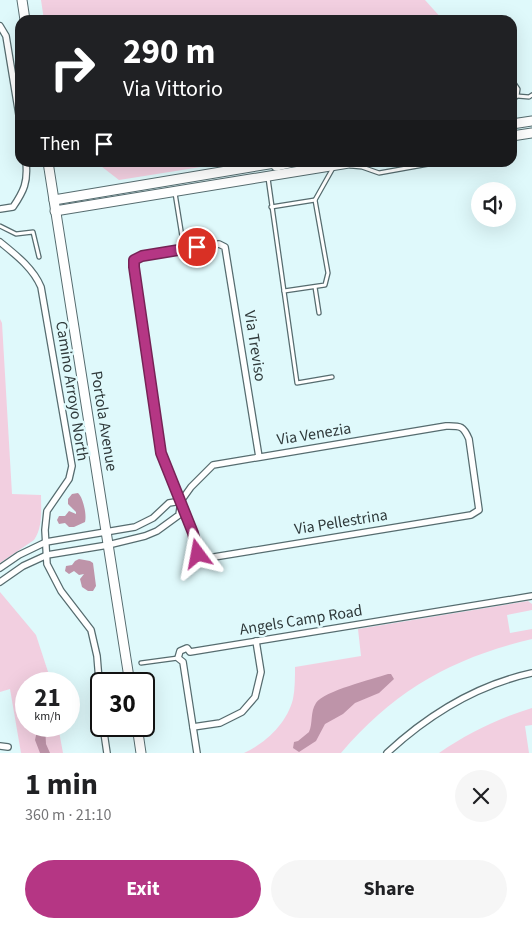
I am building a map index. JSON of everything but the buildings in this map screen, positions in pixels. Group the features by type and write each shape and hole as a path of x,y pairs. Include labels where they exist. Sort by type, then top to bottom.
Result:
{"street":[{"path":"22,0 24,15"},
{"path":"0,26 6,36 15,91"},
{"path":"517,123 532,121"},
{"path":"517,135 532,133"},
{"path":"0,209 13,207 24,191 28,176 27,167"},
{"name":"Portola Avenue","path":"49,167 128,672"},
{"path":"54,200 251,167"},
{"path":"268,177 268,172 275,167"},
{"path":"55,211 328,167"},
{"name":"Camino Arroyo North","path":"0,242 18,256 36,276 41,287 72,466 69,479 47,511 47,564 61,590 91,630 98,672"},
{"name":"Via Treviso","path":"184,249 219,244 225,247 259,457"},
{"path":"181,501 161,453 134,260 142,256 184,249"},
{"name":"Via Venezia","path":"0,582 23,566 47,554 108,545 145,536 157,531 179,515 181,501 191,487 213,465 446,426 459,426 465,430 479,510"},
{"name":"Via Venezia","path":"0,568 19,555 46,542 122,530 146,523 169,503 181,501"},
{"name":"Via Pellestrina","path":"181,501 193,533 198,554 206,558 471,515 479,510"},
{"name":"Angels Camp Road","path":"178,658 180,650 187,648 190,652 532,596"},
{"path":"193,727 220,723 242,712 255,697 261,672 256,641"},
{"path":"178,658 183,662 197,753"},
{"path":"387,753 407,734 461,699 492,686 532,673"},
{"path":"105,737 107,753"},
{"path":"139,737 141,753"},
{"path":"0,746 8,747"}],"lane":[{"path":"517,85 517,96 529,97 532,95"},
{"path":"284,291 325,285 328,273 315,200 333,167"},
{"path":"362,167 379,173 412,167"},
{"path":"268,177 297,383 332,377"},
{"path":"174,192 184,249"},
{"path":"271,207 315,200"},
{"path":"0,226 16,234 33,232 38,257"},
{"path":"315,287 319,313"},
{"path":"141,663 178,658"}],"shaded area":[{"path":"41,0 425,0 438,15 43,15"},
{"path":"102,167 201,167 119,180"},
{"path":"0,319 2,323 12,494 41,495 41,507 39,530 34,540 0,563"},
{"path":"78,493 84,506 85,522 74,527 69,527 65,523 59,524 57,520 59,516 65,516 69,511 76,514 68,504 68,499 72,494"},
{"path":"79,559 93,563 96,586 93,591 88,591 82,587 80,579 84,574 79,575 74,571 69,574 65,571 66,566 72,565"},
{"path":"0,592 36,635 48,672 15,672 15,718 10,689 0,692"},
{"path":"528,601 532,604 532,610 507,615 510,633 532,629 532,639 476,656 427,679 382,711 341,753 244,753 268,738 286,716 293,699 295,667 361,656 358,629"},
{"path":"391,674 394,679 379,693 355,703 343,714 325,724 316,741 299,752 293,748 294,742 309,732 314,706 321,699 338,690"},
{"path":"532,708 532,725 525,726 529,753 439,753 484,727"},
{"path":"18,737 60,737 63,753 21,753"},
{"path":"36,737 46,737 50,753 40,753"}],"route":[{"path":"197,247 142,256 134,260 134,267 161,453 193,533 198,554"}]}
